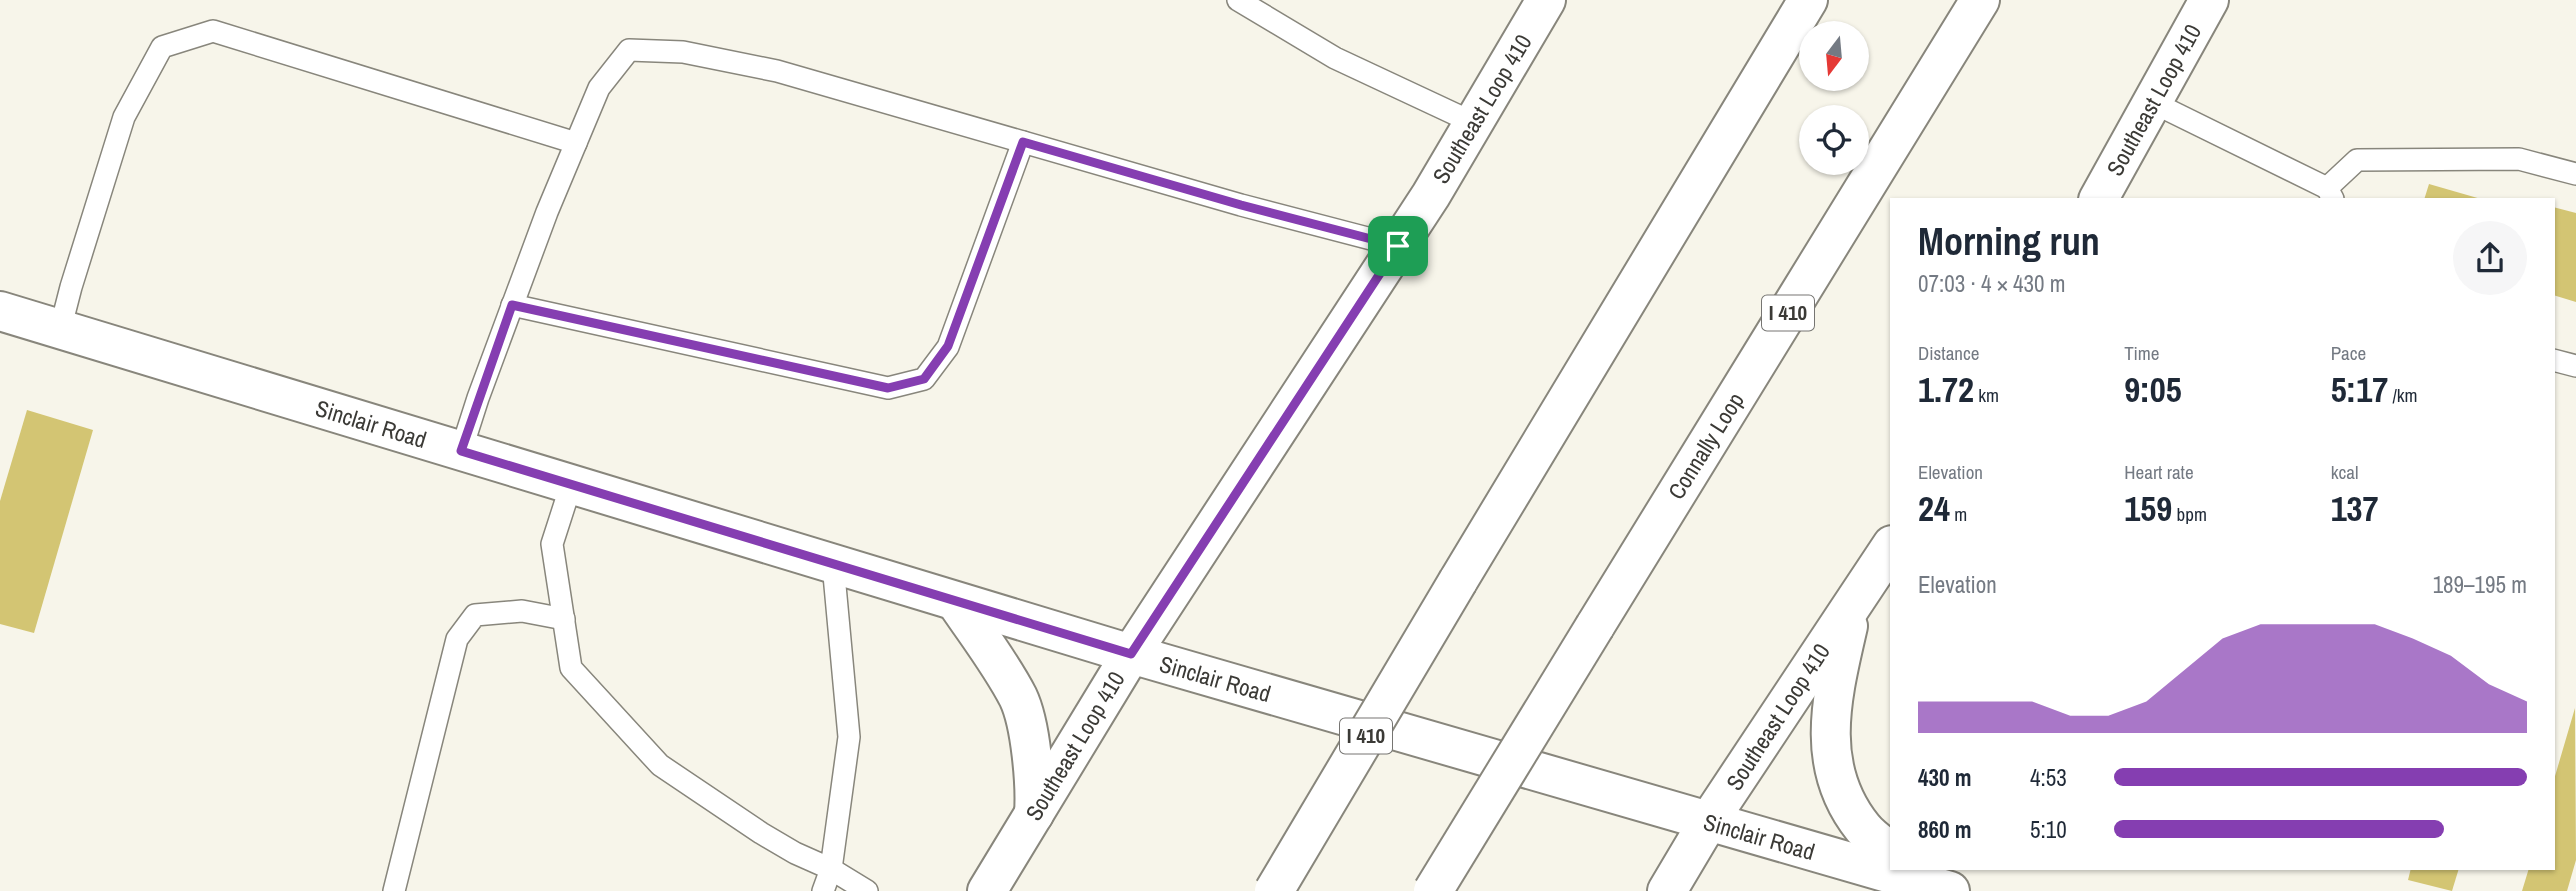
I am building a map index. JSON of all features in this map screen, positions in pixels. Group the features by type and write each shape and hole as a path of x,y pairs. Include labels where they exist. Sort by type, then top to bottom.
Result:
{"main road":[{"name":"Southeast Loop 410","path":"987,891 1131,654 1398,246 1546,0"},
{"name":"I 410","path":"1274,891 1808,0"},
{"name":"Connally Loop","path":"1433,891 1980,0"},
{"name":"Southeast Loop 410","path":"2099,198 2209,0"},
{"name":"Sinclair Road","path":"0,312 1131,654 1708,822 1931,882"},
{"name":"Southeast Loop 410","path":"1667,891 1708,822 1890,548"},
{"path":"957,602 1019,699 1036,790 1034,814"},
{"path":"1852,604 1831,712 1829,737 1836,785 1863,829 1890,851"}],"lane":[{"path":"1238,0 1335,58 1474,123"},
{"path":"60,330 124,117 162,47 213,31 576,143"},
{"path":"461,451 547,212 600,88 629,50 683,52 777,71 1241,205 1398,246"},
{"path":"2152,102 2330,194 2357,160 2519,159 2576,174"},
{"path":"512,305 888,388 924,379 948,346 1023,142"},
{"path":"2555,361 2576,366"},
{"path":"571,485 552,544 571,668 660,765 761,833 867,891"},
{"path":"823,891 831,869 849,737 833,564"},
{"path":"394,891 457,639 475,615 522,611 564,619"}],"building":[{"path":"2429,184 2478,198 2425,198"},
{"path":"2555,208 2576,213 2576,302 2555,296"},
{"path":"27,410 93,430 34,633 0,624 0,501"},
{"path":"2575,708 2576,860 2567,891 2522,891 2528,870 2555,870 2555,776"},
{"path":"2410,870 2458,870 2452,891 2408,880"}],"route":[{"path":"1023,142 1241,205 1398,246 1131,654 461,451 512,305 888,388 924,379 948,346 1023,142"}]}
